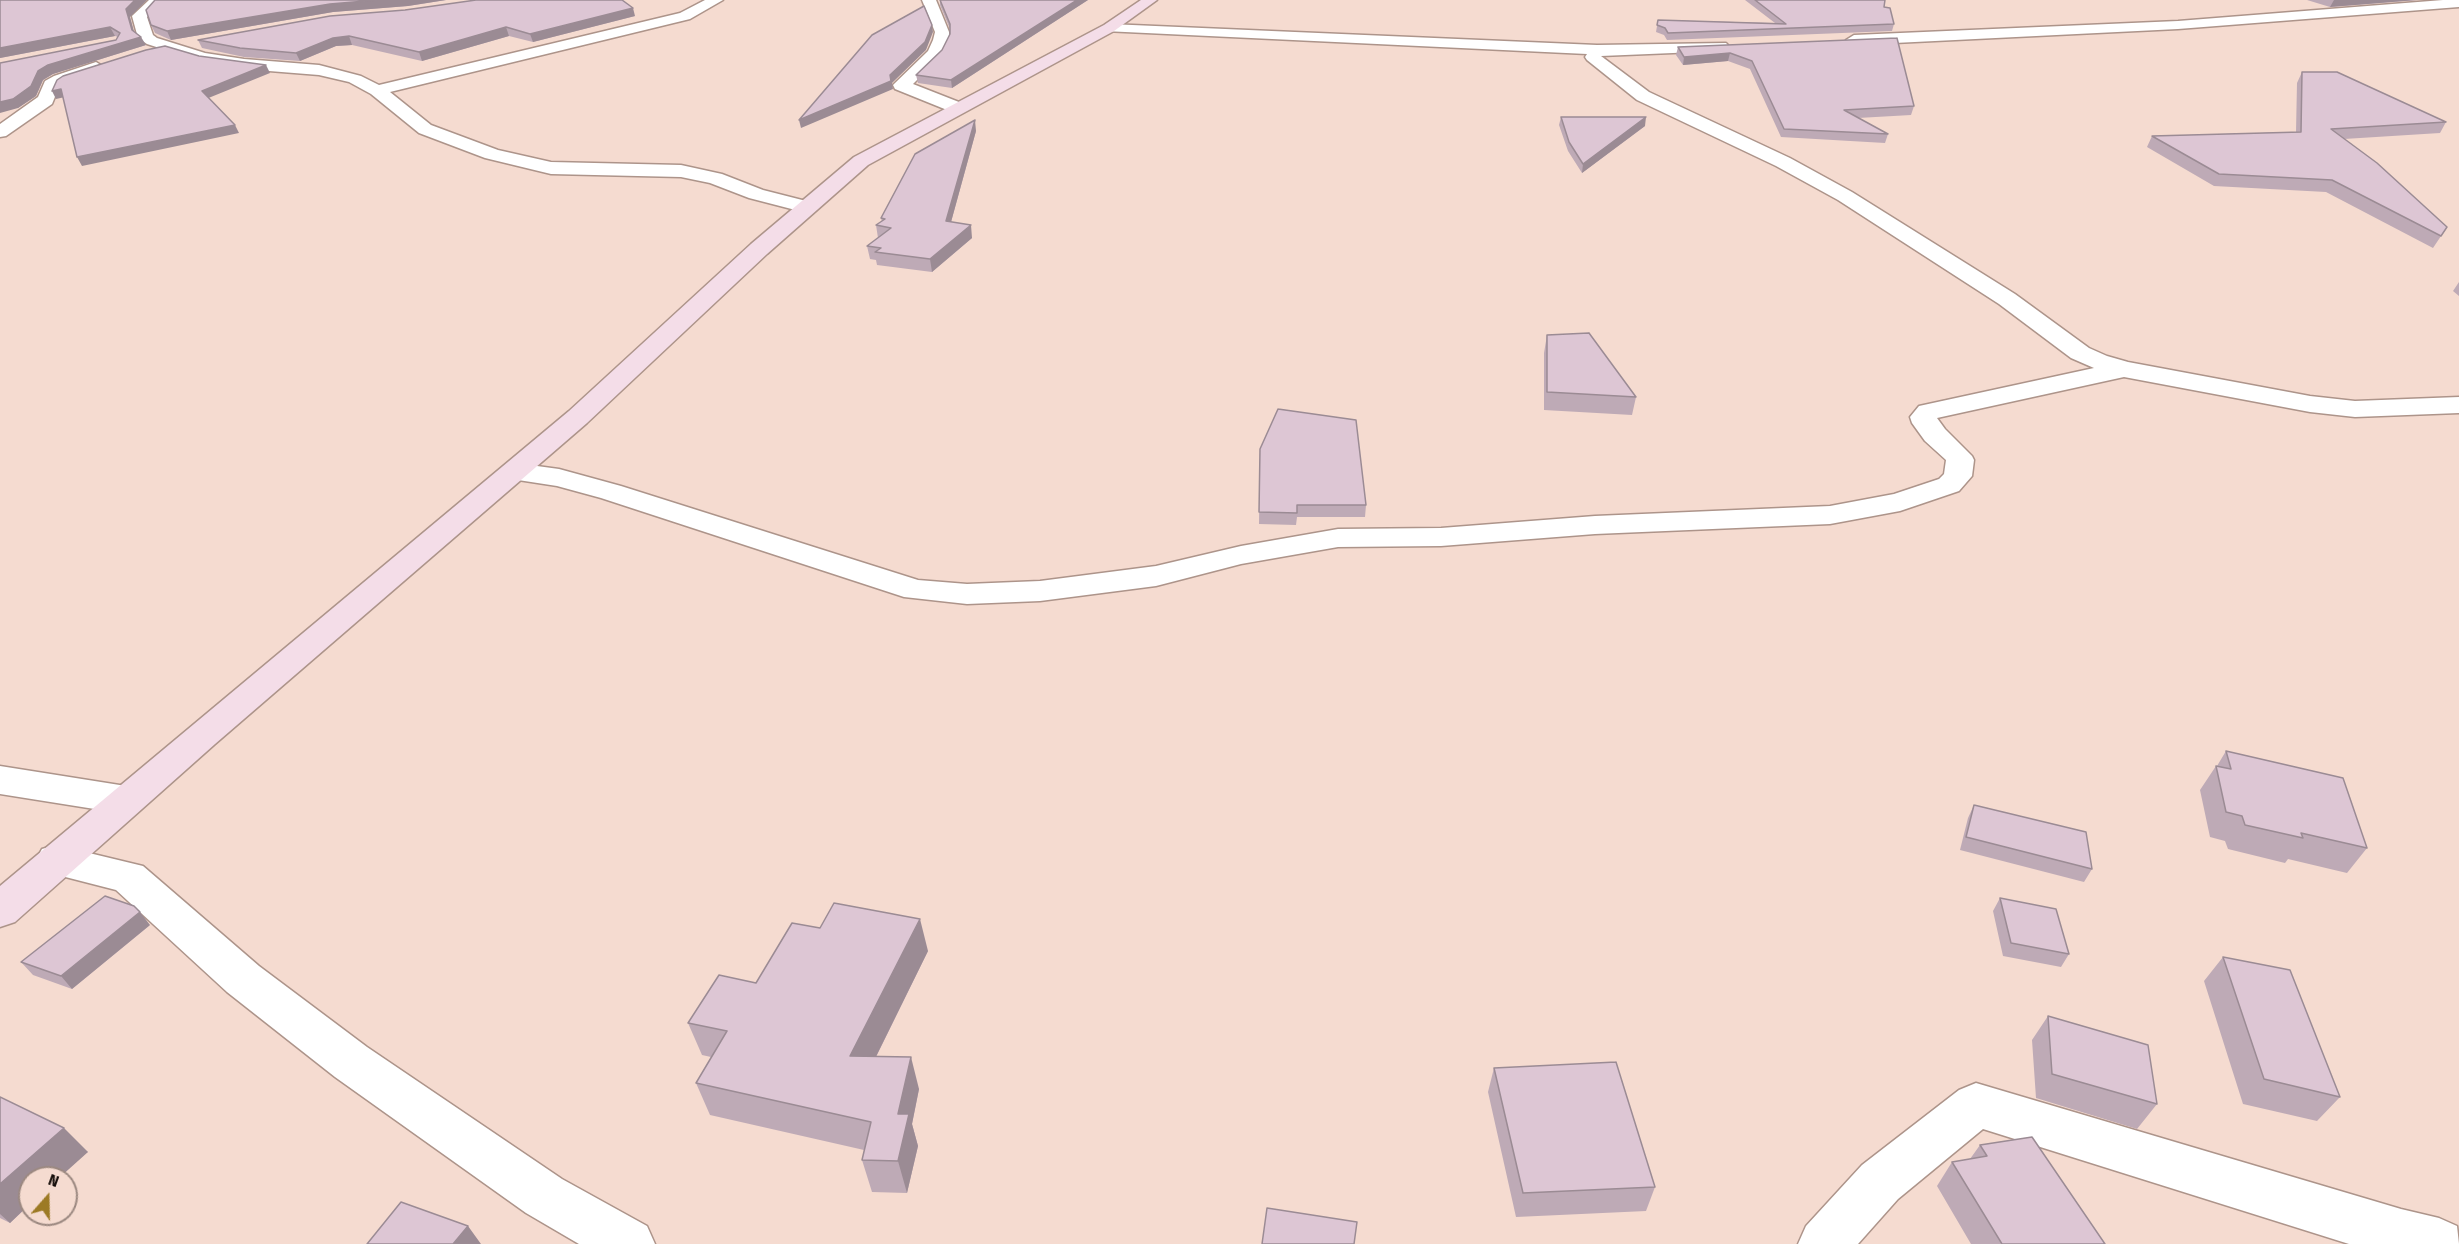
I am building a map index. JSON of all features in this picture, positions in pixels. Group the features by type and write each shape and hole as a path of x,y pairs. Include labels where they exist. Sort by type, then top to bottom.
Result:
{"street":[{"path":"157,0 140,16 139,44 169,46 201,41"},
{"path":"377,90 686,16 716,0"},
{"path":"929,0 942,32 941,40 935,53 918,72 901,85 958,108"},
{"path":"0,910 126,800 578,417 807,207 861,161 1109,28 1150,0"},
{"path":"1839,41 2167,26 2459,3"},
{"path":"1109,28 1597,50 1731,46"},
{"path":"169,46 204,57 244,64 319,70 355,79 377,90 425,129 492,154 551,168 681,171 715,178 756,194 807,207"},
{"path":"1597,50 1593,57 1643,96 1784,162 1845,196 2007,299 2080,353 2124,369 2310,404 2355,409 2459,405"},
{"path":"0,132 46,100 51,85 60,79 108,63"},
{"path":"514,472 559,477 611,492 915,590 967,594 1040,591 1156,576 1241,555 1338,538 1441,537 1595,525 1830,515 1900,502 1948,485 1958,476 1959,456 1924,423 1923,417 1928,412 2124,369"},
{"path":"0,780 126,800"},
{"path":"56,860 129,878 243,979 351,1062 544,1196 629,1244"},
{"path":"1824,1244 1880,1182 1976,1105 2401,1235 2439,1244"}],"building":[{"path":"0,0 135,0 126,9 132,30 141,37 48,65 38,71 31,86 13,99 0,102 0,63 116,40 120,33 110,27 0,48"},
{"path":"155,0 377,0 330,4 167,31 151,25 146,10"},
{"path":"476,0 622,0 633,8 530,34 506,27 419,52 349,36 333,38 296,53 240,48 198,40 330,16 405,10"},
{"path":"940,0 1077,0 951,80 916,75 942,50 950,34 950,24"},
{"path":"1755,0 1885,0 1884,7 1890,8 1894,24 1668,33 1665,28 1657,25 1658,20 1786,24"},
{"path":"924,6 932,25 925,42 890,75 891,81 799,120 872,35"},
{"path":"1897,38 1914,106 1844,110 1888,134 1784,129 1752,61 1730,53 1684,57 1678,47"},
{"path":"165,46 199,56 266,65 202,91 235,125 77,157 61,89 52,91 57,80 63,76"},
{"path":"2302,72 2337,72 2446,122 2331,129 2377,163 2447,227 2441,236 2332,180 2219,174 2152,136 2301,132"},
{"path":"1561,117 1646,117 1583,164 1569,142"},
{"path":"975,120 946,221 971,225 930,259 875,252 881,248 867,246 891,228 876,225 885,219 881,218 915,154"},
{"path":"1589,333 1636,397 1547,392 1547,335"},
{"path":"1278,409 1356,420 1366,505 1297,505 1297,513 1259,512 1260,449"},
{"path":"2226,751 2343,778 2367,848 2301,833 2303,838 2245,825 2242,816 2226,812 2216,766 2231,769"},
{"path":"1974,805 2086,832 2092,869 1966,837"},
{"path":"105,896 134,906 140,912 61,976 21,962"},
{"path":"2000,898 2056,909 2069,954 2011,943"},
{"path":"834,903 920,919 850,1056 911,1057 898,1114 909,1114 898,1161 862,1160 871,1122 696,1083 727,1031 688,1023 719,975 756,983 792,923 820,928"},
{"path":"2223,957 2290,970 2340,1097 2264,1079"},
{"path":"2048,1016 2148,1045 2157,1104 2052,1074"},
{"path":"1616,1062 1655,1187 1523,1193 1494,1068"},
{"path":"0,1097 64,1128 0,1184"},
{"path":"2032,1137 2105,1244 2002,1244 1952,1162 1987,1156 1980,1145"},
{"path":"401,1202 468,1226 453,1244 367,1244"},
{"path":"1267,1208 1357,1222 1354,1244 1262,1244"}]}
